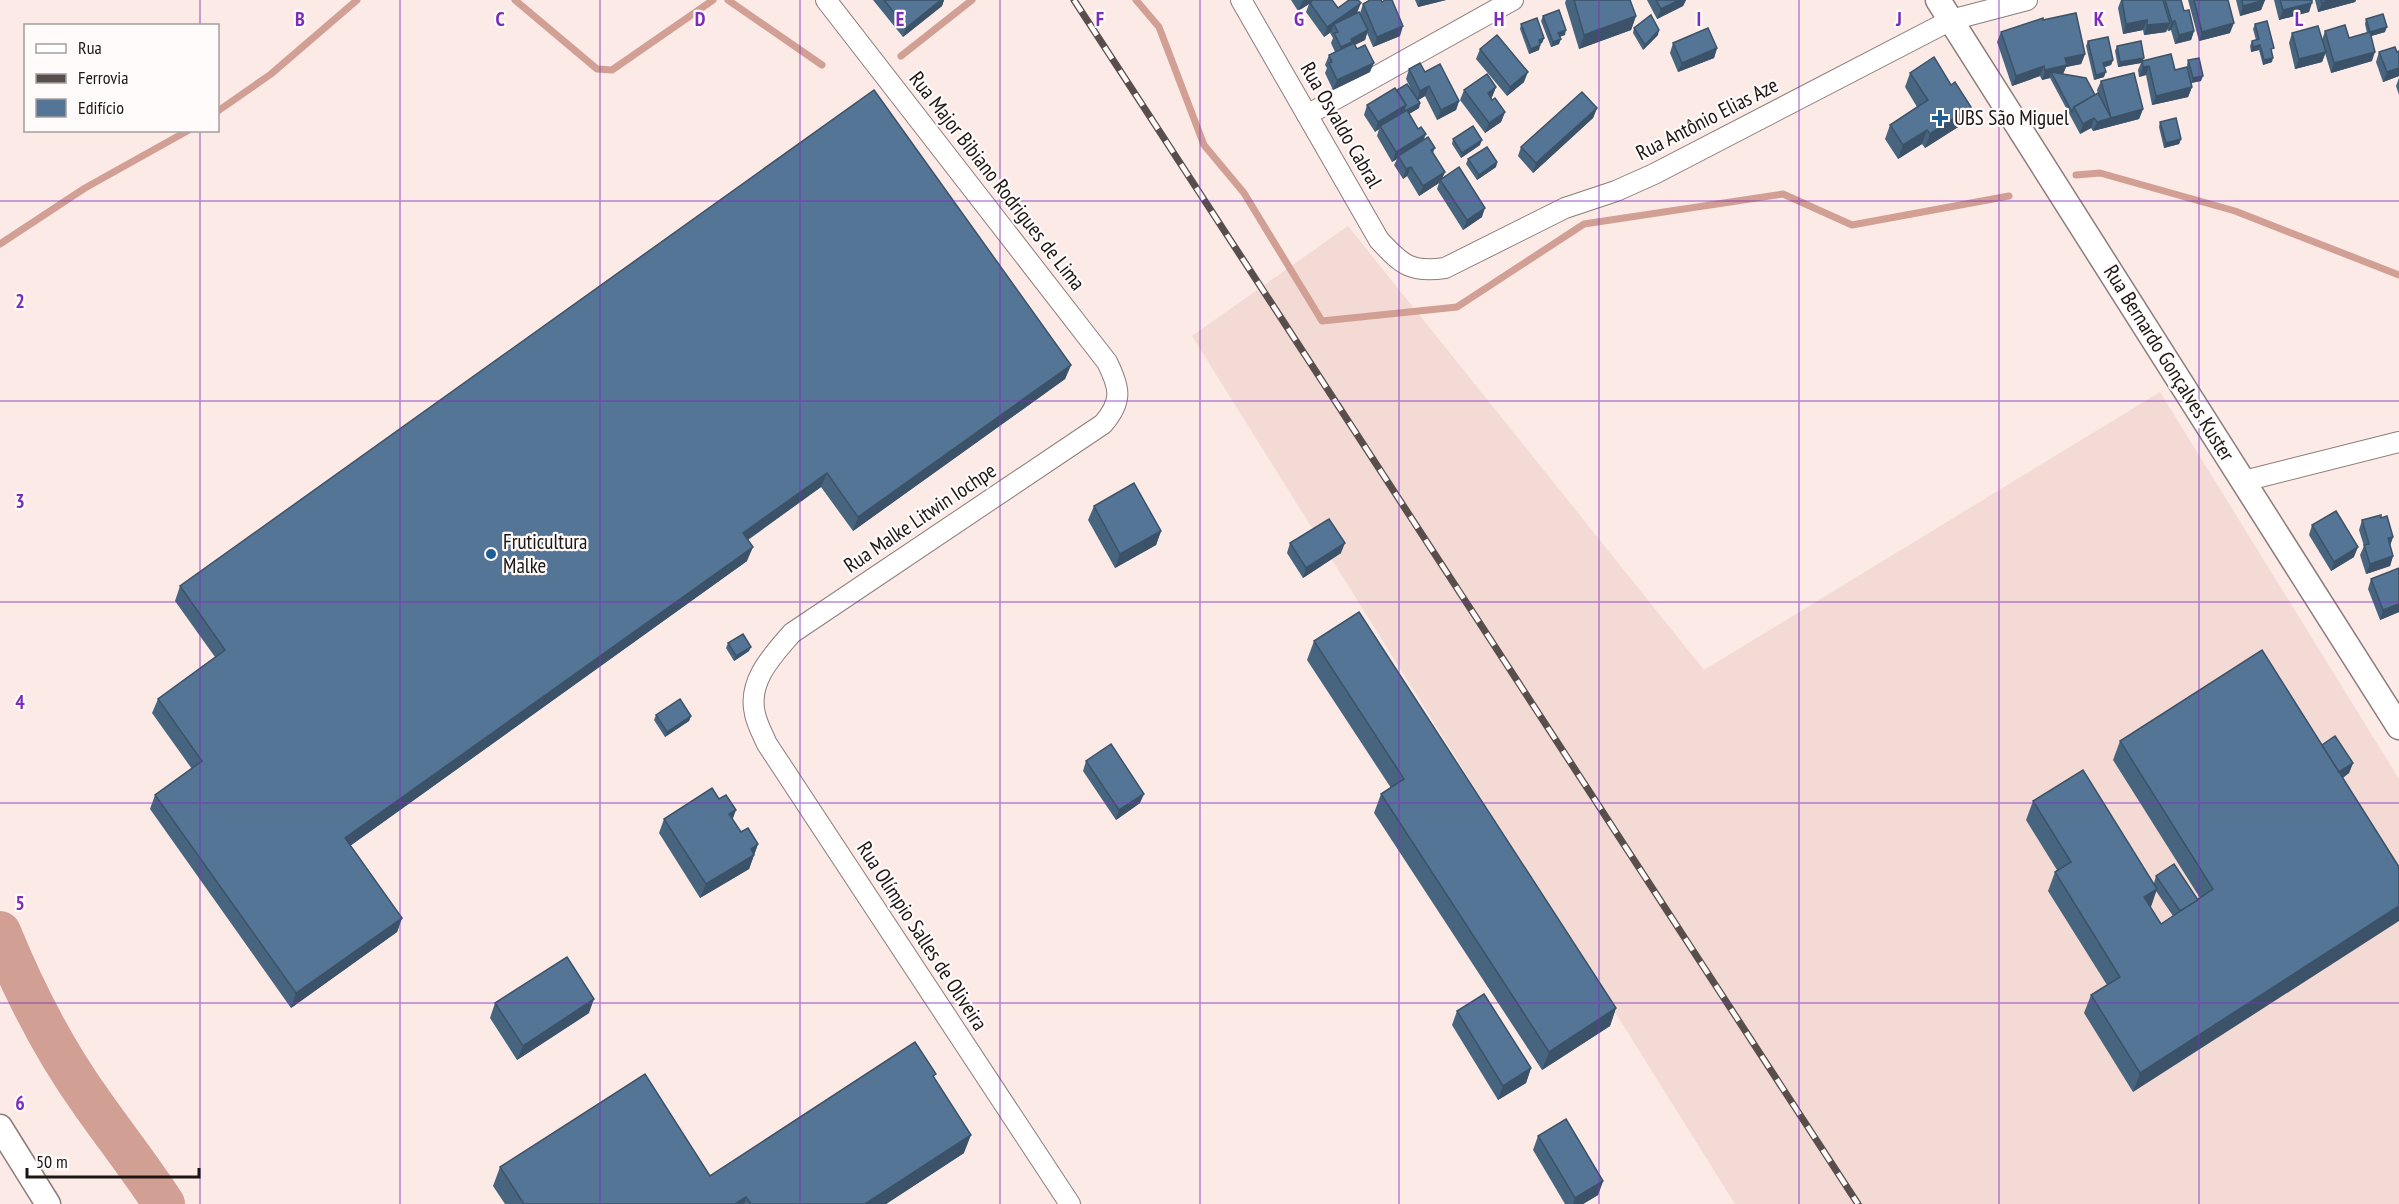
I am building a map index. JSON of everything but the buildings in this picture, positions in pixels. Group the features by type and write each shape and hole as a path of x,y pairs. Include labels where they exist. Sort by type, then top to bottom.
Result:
{"street":[{"name":"Rua Major Bibiano Rodrigues de Lima","path":"826,0 1107,362 1116,380 1118,397"},
{"name":"Rua Osvaldo Cabral","path":"1241,0 1379,240 1407,266"},
{"path":"1307,116 1513,0"},
{"name":"Rua Bernardo Gonçalves Kuster","path":"1938,0 2244,482 2392,701 2399,727"},
{"name":"Rua Antônio Elias Aze","path":"1407,266 1424,271 1445,268 1565,208 1616,191 1654,174 1951,20 2027,0"},
{"name":"Rua Malke Litwin Iochpe","path":"755,687 767,661 792,633 1103,424 1114,411 1118,397"},
{"path":"2244,482 2399,442"},
{"name":"Rua Olímpio Salles de Oliveira","path":"755,687 754,713 767,744 1070,1204"},
{"path":"0,1128 48,1204"}],"shaded area":[{"path":"1348,226 1704,670 2160,392 2399,779 2399,1204 1735,1204 1192,336"}],"waterway":[{"path":"219,110 271,74 357,0"},
{"path":"515,0 597,69 612,70 713,0"},
{"path":"728,0 822,65"},
{"path":"901,56 972,0"},
{"path":"1136,0 1159,27 1204,145 1244,193 1322,321 1457,307 1584,224 1783,194 1852,225 2009,196"},
{"path":"0,244 85,188 185,132"},
{"path":"2076,175 2100,173 2235,211 2399,275"},
{"path":"0,932 19,976 65,1062 164,1204"}],"railway":[{"path":"1074,0 1858,1204"}],"place":[{"name":"UBS São Miguel","path":"1940,118"},
{"name":"Fruticultura Malke","path":"491,554"}]}
